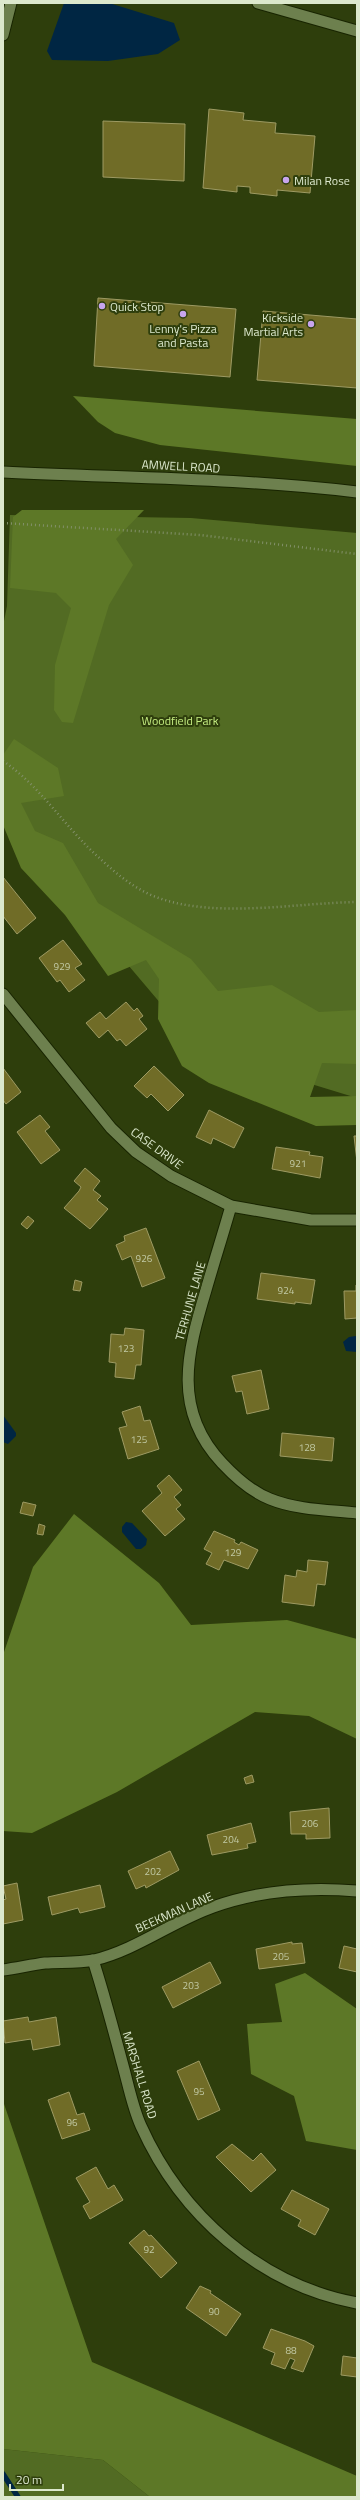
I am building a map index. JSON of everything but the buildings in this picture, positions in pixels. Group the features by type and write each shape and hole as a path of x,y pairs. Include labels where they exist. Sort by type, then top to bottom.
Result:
{"street":[{"path":"3,35 11,3"},
{"path":"258,3 357,31"},
{"name":"AMWELL ROAD","path":"3,472 158,477 312,486 357,492"},
{"name":"CASE DRIVE","path":"3,994 93,1109 136,1152 170,1176 231,1206 311,1220 357,1220"},
{"name":"TERHUNE LANE","path":"231,1206 191,1339 187,1375 189,1404 198,1429 212,1453 231,1473 252,1490 270,1499 293,1506 357,1513"},
{"name":"BEEKMAN LANE","path":"3,1970 44,1964 93,1960 115,1953 213,1907 250,1897 286,1890 329,1889 357,1891"},
{"name":"MARSHALL ROAD","path":"93,1960 141,2125 160,2162 182,2195 229,2242 280,2277 314,2291 357,2303"}],"path":[{"path":"3,523 200,535 357,554"},
{"path":"3,761 18,772 93,853 115,872 156,897 191,905 236,908 357,902"}],"green space":[{"path":"73,396 357,419 357,466 160,445 115,433 98,422"},
{"path":"22,510 144,510 116,539 133,565 109,605 73,723 62,722 54,710 55,665 71,608 56,593 10,588 13,517"},
{"name":"Woodfield Park","path":"10,515 191,518 357,533 357,1098 200,1050 79,907 3,813 3,626 7,606"},
{"path":"14,739 58,768 64,796 21,803 35,831 63,843 98,903 191,959 218,991 272,985 319,1012 357,1010 357,1064 322,1063 310,1097 357,1096 357,1125 316,1126 209,1083 182,1066 158,1019 159,979 146,960 108,976 65,915 21,868 3,825 3,755"},
{"path":"74,1514 159,1583 191,1625 287,1620 357,1639 357,1739 309,1716 255,1712 117,1792 32,1833 3,1831 3,1655 33,1567"},
{"path":"305,1973 357,2009 357,2150 306,2141 294,2096 251,2074 247,2024 282,2022 275,1984"},
{"path":"3,2101 92,2362 357,2476 357,2497 150,2497 103,2460 3,2449"},
{"path":"3,2449 103,2460 150,2497 3,2497"}],"water":[{"path":"64,3 109,3 174,23 180,40 158,54 108,61 52,60 47,51"},
{"path":"356,1336 357,1352 346,1351 343,1342 349,1337"},
{"path":"3,1415 16,1433 16,1436 8,1444 3,1442"},
{"path":"126,1522 132,1523 147,1539 146,1545 141,1549 136,1549 122,1532 122,1527"}],"waterway":[{"path":"3,2474 18,2497"}],"place":[{"name":"Milan Rose","path":"286,180"},
{"name":"Quick Stop","path":"102,306"},
{"name":"Lenny's Pizza and Pasta","path":"183,314"},
{"name":"Kickside Martial Arts","path":"311,324"}]}
